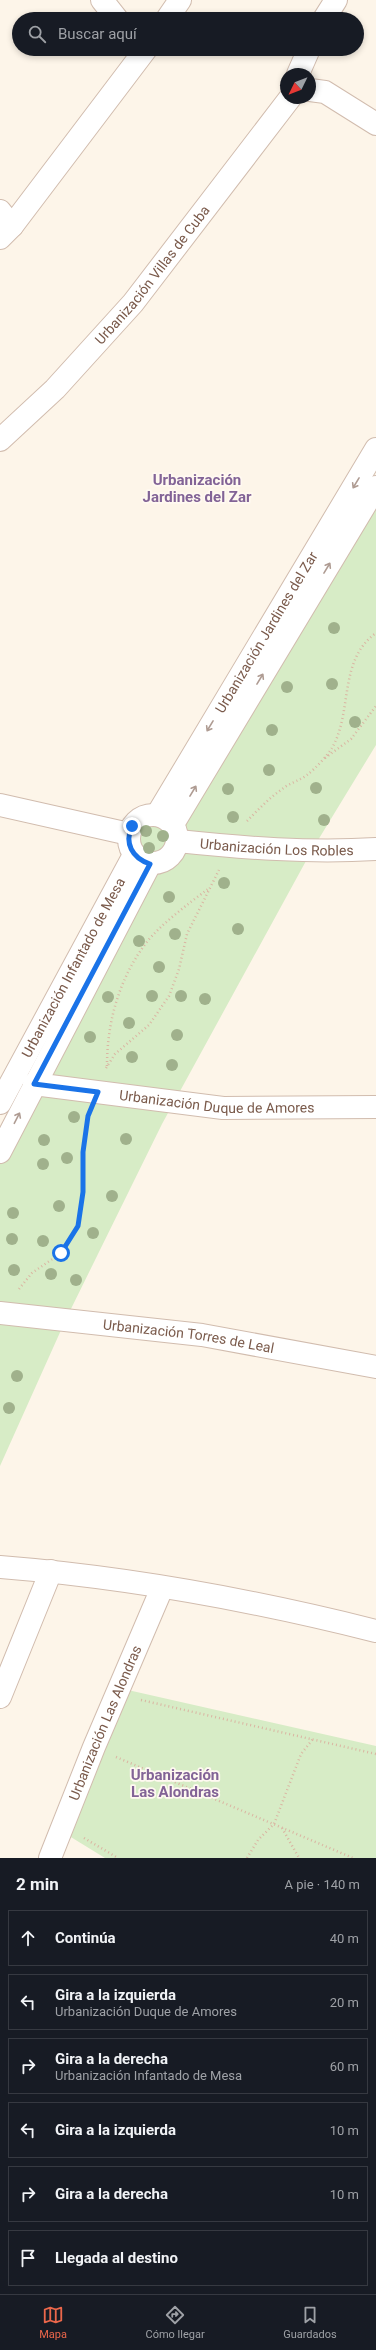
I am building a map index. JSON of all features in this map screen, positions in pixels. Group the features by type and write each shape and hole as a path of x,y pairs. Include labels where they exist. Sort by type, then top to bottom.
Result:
{"street":[{"path":"102,0 111,12"},
{"path":"172,12 180,0"},
{"path":"328,12 336,0"},
{"path":"4,225 139,56"},
{"path":"301,68 307,56"},
{"path":"316,91 325,92 376,124"},
{"name":"Urbanización Villas de Cuba","path":"0,440 55,389 133,303 284,104"},
{"name":"Urbanización Jardines del Zar","path":"169,827 376,449"},
{"name":"Urbanización Jardines del Zar","path":"169,827 376,487"},
{"path":"0,805 128,834"},
{"path":"148,815 169,827 175,851 169,859 159,863 142,859 129,845 128,834 139,819 148,815"},
{"name":"Urbanización Los Robles","path":"169,827 231,847 350,850 376,849"},
{"name":"Urbanización Infantado de Mesa","path":"0,1103 6,1078 142,859"},
{"name":"Urbanización Infantado de Mesa","path":"0,1152 142,859"},
{"name":"Urbanización Duque de Amores","path":"34,1084 223,1108 376,1106"},
{"name":"Urbanización Torres de Leal","path":"0,1313 87,1321 202,1335 376,1366"},
{"path":"0,1567 51,1571 162,1588 314,1615 376,1630"},
{"path":"0,1697 51,1571"},
{"name":"Urbanización Las Alondras","path":"50,1858 94,1747 162,1588"}],"path":[{"path":"18,1290 32,1273 61,1253 78,1226 83,1192 83,1152 88,1116 98,1092 101,1074 114,1054 149,1025 169,996 179,969 187,934 209,888 241,828 262,805 282,789 308,774 332,749 342,726 349,673 359,653 370,638 376,634"},
{"path":"320,761 351,739 376,706"},
{"path":"107,1066 107,1042 116,1001 130,968 147,942 185,906 209,888"},
{"path":"116,1694 376,1754"},
{"path":"247,1858 258,1840 274,1824 301,1754 313,1740"},
{"path":"94,1747 353,1858"},
{"path":"63,1825 118,1858"},
{"path":"282,1828 299,1858"}],"green space":[{"path":"376,487 376,745 312,850 162,1124 66,1319 0,1466 0,1152 159,863 168,857 173,851 177,832"},
{"path":"157,821 166,826 170,832 170,846 166,852 157,857 149,857 140,852 136,846 135,835 140,826 146,822"},
{"path":"119,1688 376,1746 376,1858 105,1858 61,1831"}],"district":[{"name":"Urbanización Jardines del Zar","path":"197,488"},
{"name":"Urbanización Las Alondras","path":"175,1784"}],"route":[{"path":"61,1253 78,1226 83,1192 83,1152 88,1116 98,1092 34,1084 150,864 141,861 134,855 129,845 128,834 132,826"}]}
